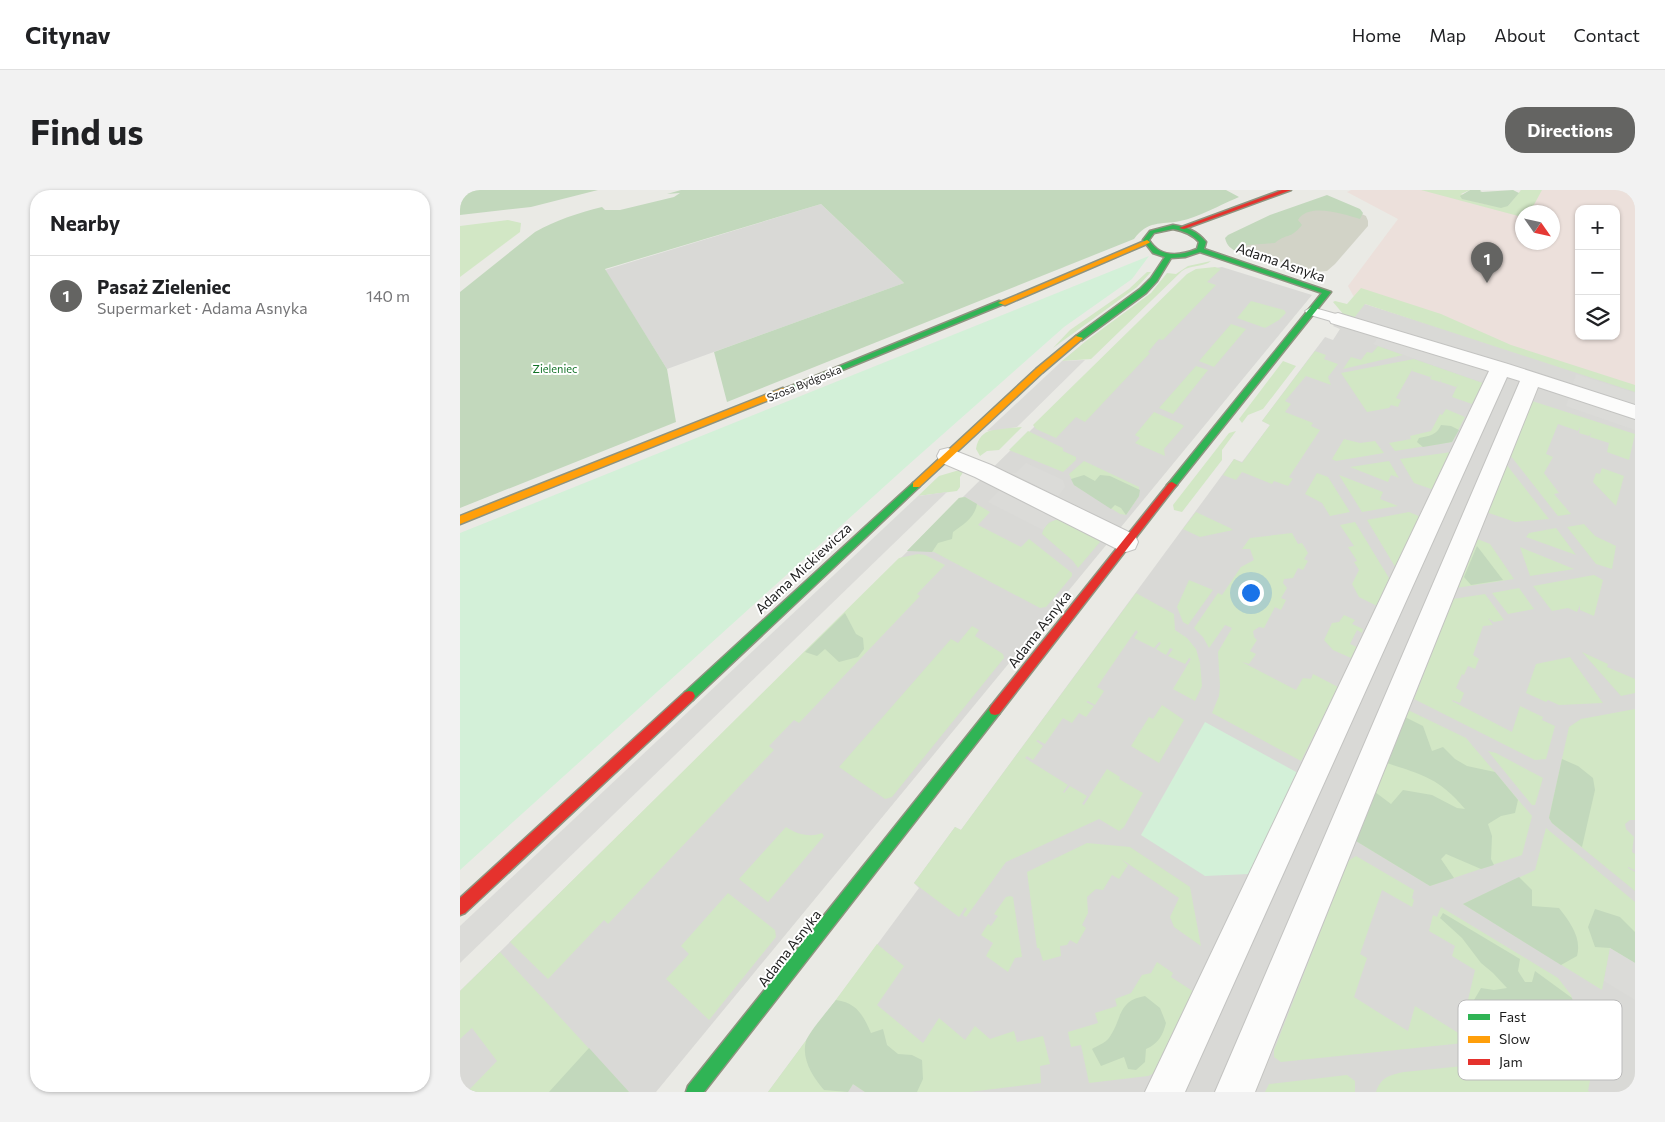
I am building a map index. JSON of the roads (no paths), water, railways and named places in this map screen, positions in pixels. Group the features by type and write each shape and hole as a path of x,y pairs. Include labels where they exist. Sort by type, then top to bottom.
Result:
{"street":[{"path":"1182,228 1285,191"},
{"path":"1201,238 1214,225 1285,191"},
{"path":"1147,242 1150,248 1156,252 1169,256 1187,256 1200,250 1202,246 1201,238 1190,230 1182,228"},
{"name":"Szosa Bydgoska","path":"460,520 1050,284 1147,242 1148,236 1158,229 1182,228"},
{"name":"Adama Asnyka","path":"694,1092 1126,542 1327,292 1200,250"},
{"name":"Adama Mickiewicza","path":"460,908 1059,354 1143,291 1154,279 1169,256"},
{"path":"1338,320 1501,368 1635,412"},
{"path":"1165,1092 1501,368"},
{"path":"1235,1092 1532,378"},
{"path":"948,456 983,470 1126,542"}],"lane":[{"path":"1311,311 1338,320"}],"place":[{"name":"Pasaż Zieleniec","path":"1487,283"}],"park label":[{"name":"Zieleniec","path":"555,368"}]}
